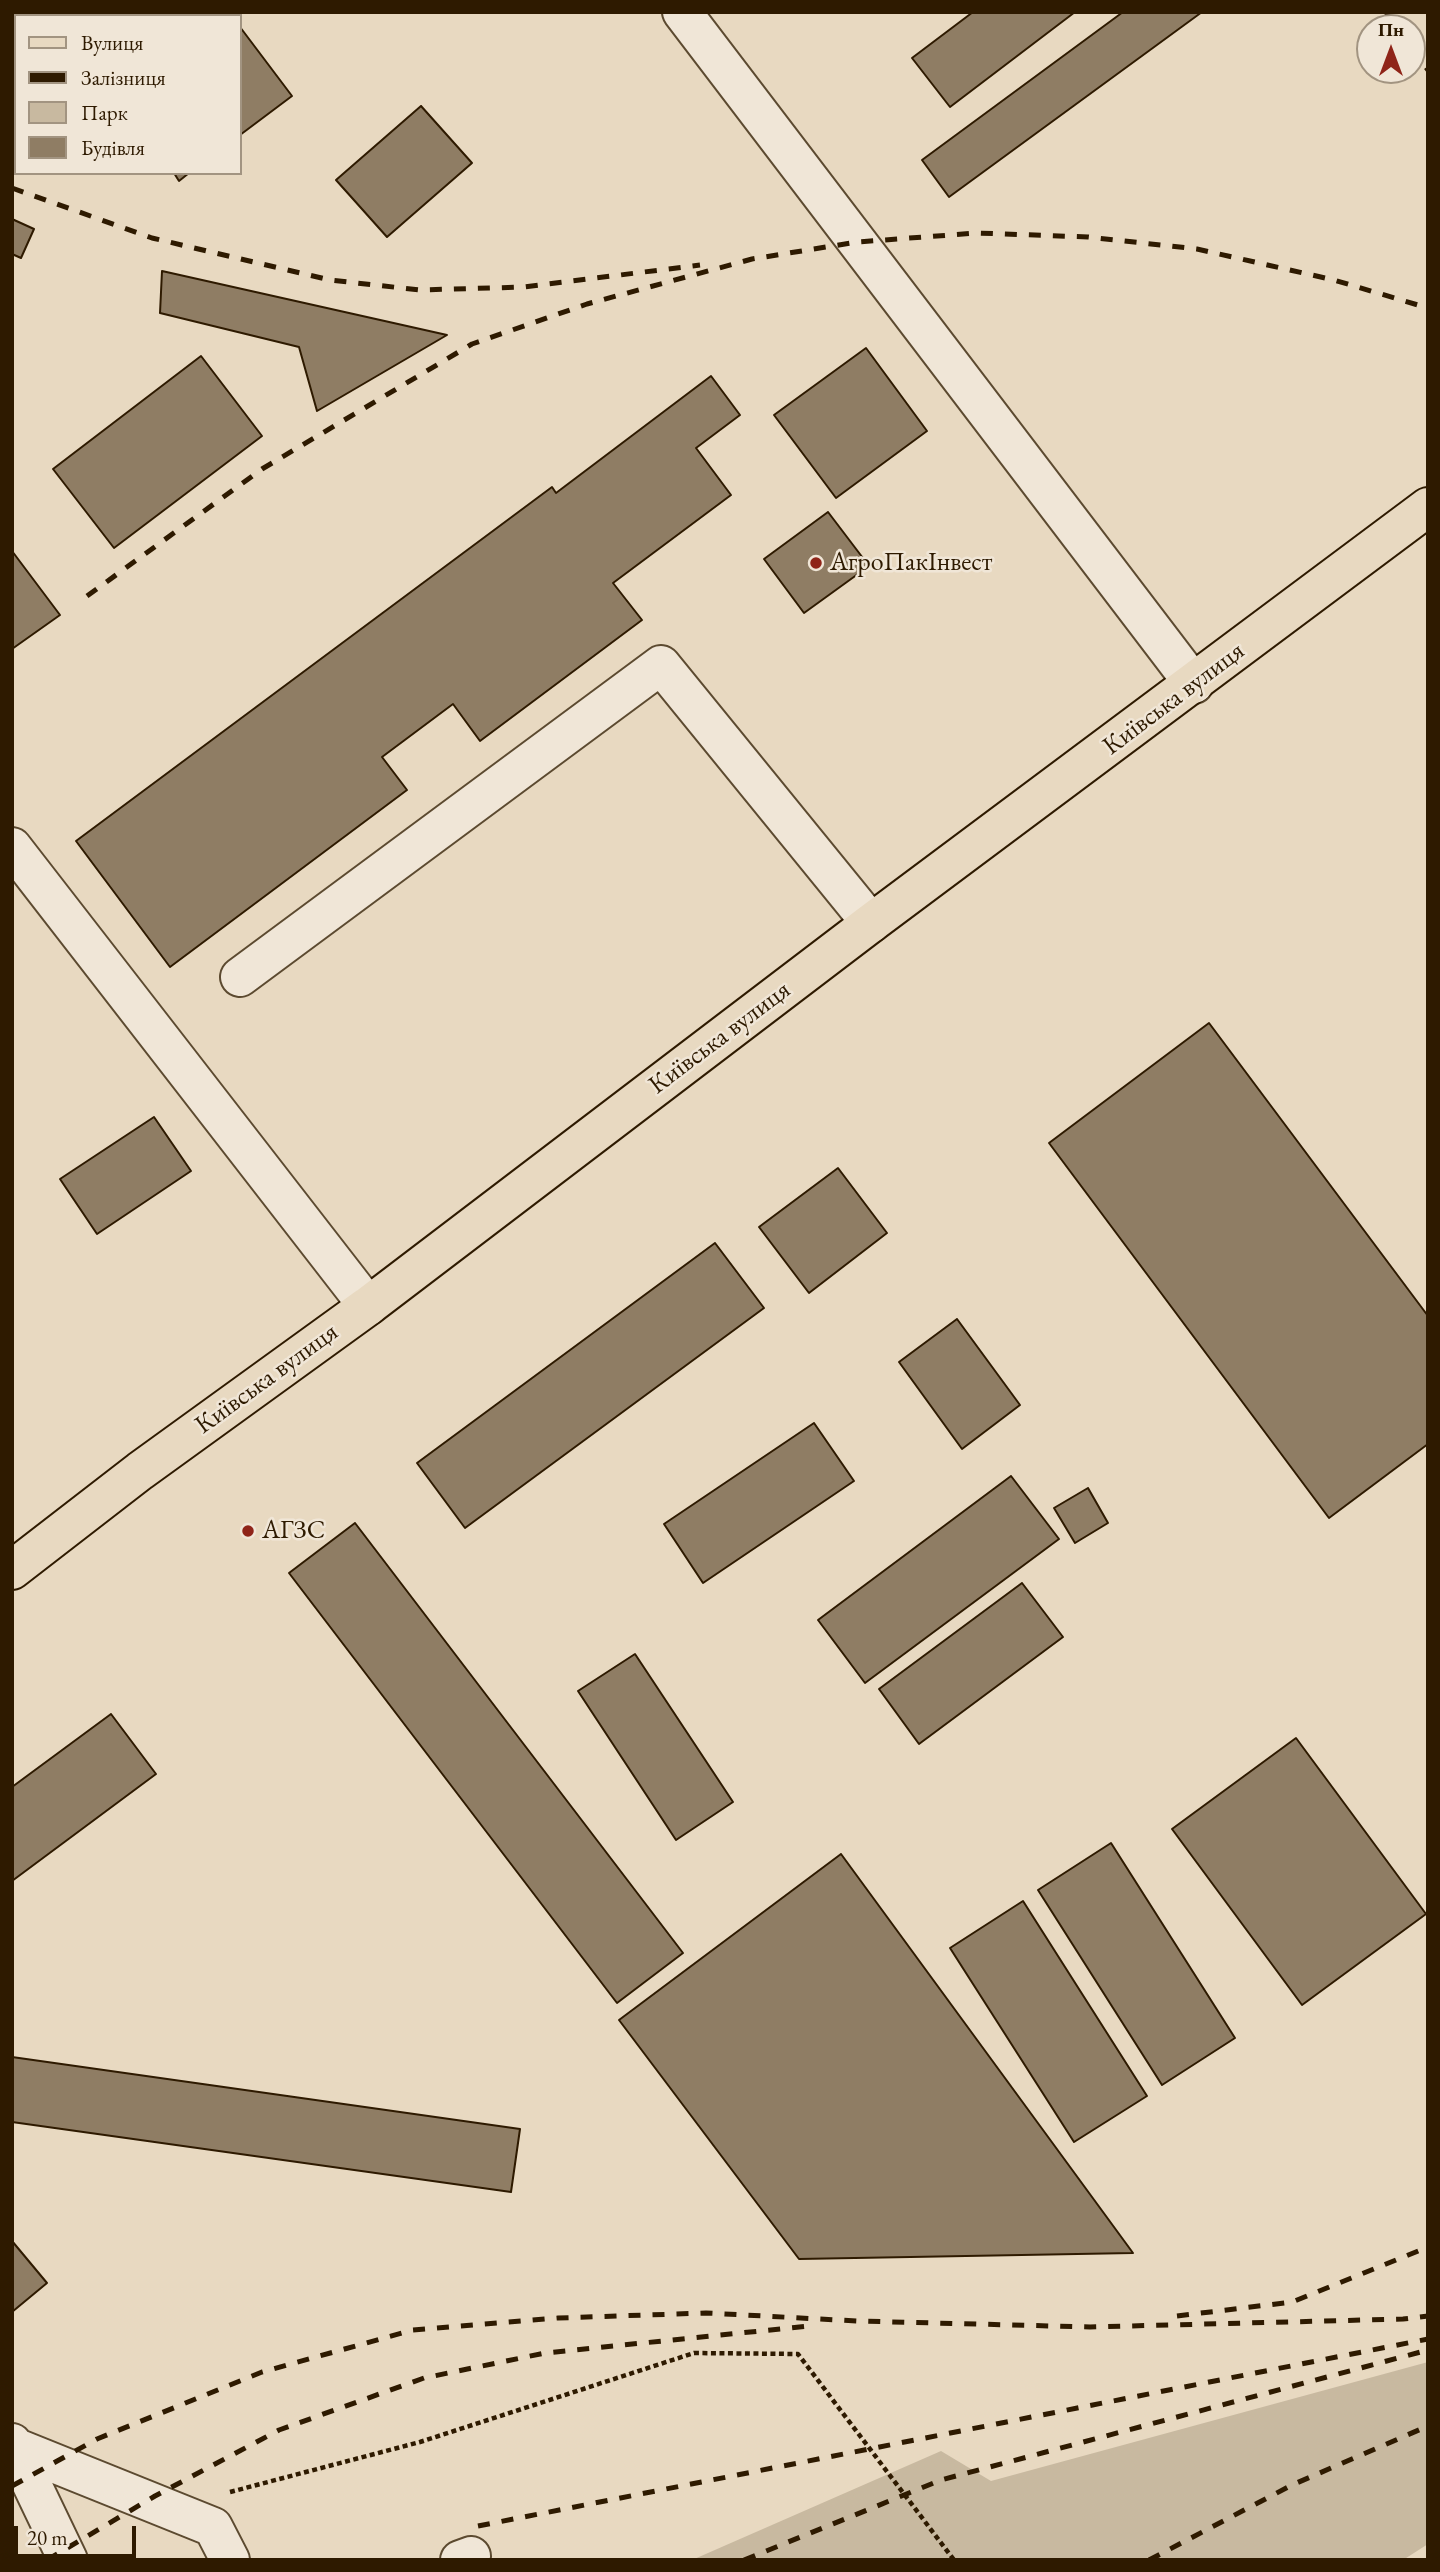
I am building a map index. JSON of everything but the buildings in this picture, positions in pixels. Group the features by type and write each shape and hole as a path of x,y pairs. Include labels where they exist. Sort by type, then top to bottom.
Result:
{"main road":[{"name":"Київська вулиця","path":"12,1570 140,1471 368,1306 871,923 1428,507"}],"lane":[{"path":"682,12 1194,684"},
{"path":"240,978 661,665 871,923"},
{"path":"12,847 368,1306"},
{"path":"13,2445 213,2527 230,2560"},
{"path":"13,2445 68,2560"}],"path":[{"path":"168,2508 420,2442 694,2353 798,2354 954,2560"}],"green space":[{"path":"1428,2362 1428,2544 1403,2560 692,2560 941,2451 991,2481"}],"railway":[{"path":"12,188 152,238 330,280 420,290 524,287 700,265"},
{"path":"87,596 262,469 472,344 587,304 752,259 857,242 977,233 1088,237 1197,249 1334,280 1428,308"},
{"path":"1177,2316 1292,2302 1428,2247"},
{"path":"12,2486 97,2439 262,2372 413,2330 558,2318 706,2313 858,2321 1090,2327 1403,2319 1428,2316"},
{"path":"47,2560 155,2496 279,2430 424,2378 545,2353 809,2326"},
{"path":"478,2526 1428,2339"},
{"path":"744,2560 941,2480 1428,2350"},
{"path":"1149,2560 1292,2485 1428,2426"}],"place":[{"name":"АгроПакІнвест","path":"816,563"},
{"name":"АГЗС","path":"248,1531"}]}
